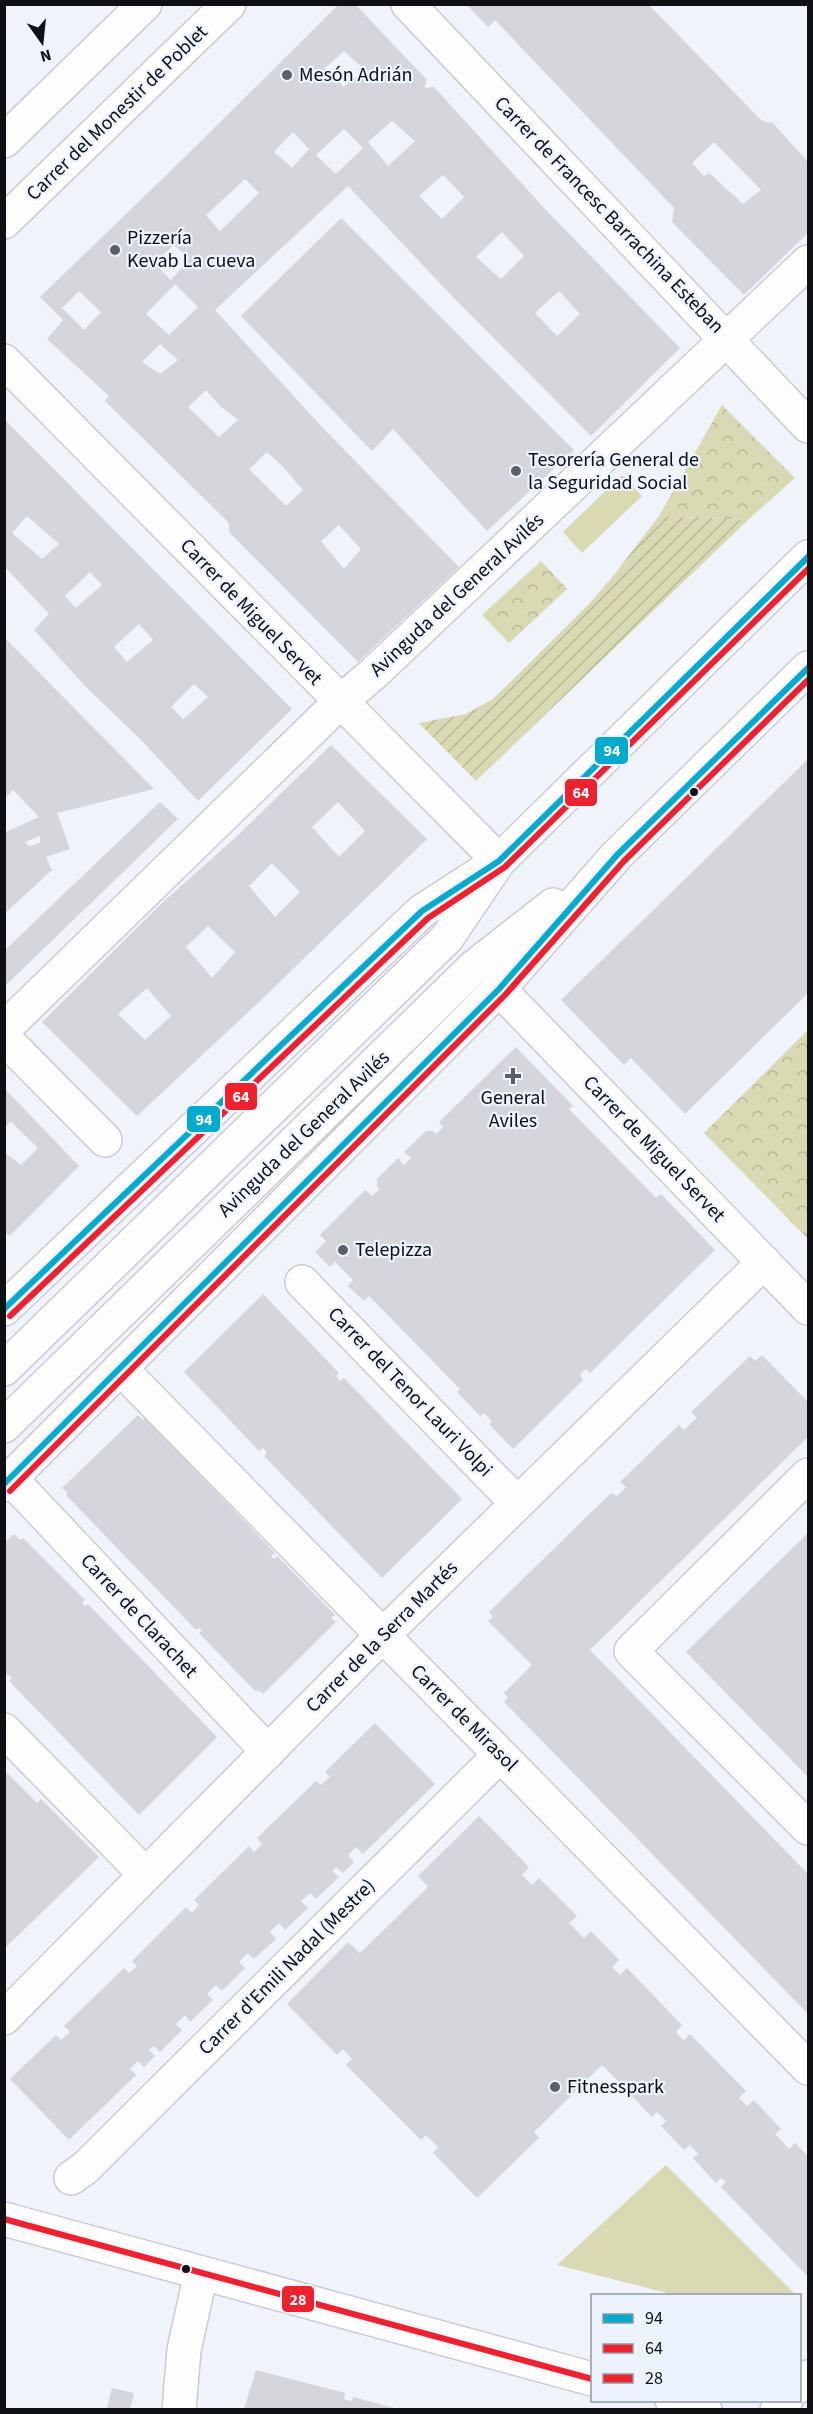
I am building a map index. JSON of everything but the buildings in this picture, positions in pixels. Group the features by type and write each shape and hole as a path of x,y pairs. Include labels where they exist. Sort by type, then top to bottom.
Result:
{"street":[{"path":"4,141 145,4"},
{"name":"Carrer del Monestir de Poblet","path":"4,222 229,4"},
{"name":"Carrer de Francesc Barrachina Esteban","path":"408,4 808,426"},
{"name":"Avinguda del General Avilés","path":"4,1029 340,702 374,673 808,262"},
{"name":"Carrer de Miguel Servet","path":"4,361 499,861"},
{"name":"Avinguda del General Avilés","path":"4,1369 447,938 499,861 808,557"},
{"name":"Avinguda del General Avilés","path":"8,1482 499,989 617,855 808,668"},
{"name":"Avinguda del General Avilés","path":"4,1426 474,967 617,855"},
{"name":"Avinguda del General Avilés","path":"4,1309 422,911 499,861"},
{"name":"Carrer de Miguel Servet","path":"499,989 808,1308"},
{"path":"4,1038 105,1140"},
{"name":"Carrer de la Serra Martés","path":"4,2018 383,1635 764,1262"},
{"name":"Carrer del Tenor Lauri Volpi","path":"302,1282 517,1503"},
{"name":"Carrer de Mirasol","path":"120,1368 808,2068"},
{"path":"808,1475 631,1651 808,1828"},
{"name":"Carrer de Clarachet","path":"8,1482 268,1752"},
{"path":"4,1730 145,1874"},
{"name":"Carrer d'Emili Nadal (Mestre)","path":"71,2178 85,2168 500,1755"},
{"path":"4,2219 591,2379"},
{"path":"179,2409 184,2350 201,2272"},
{"path":"679,2402 705,2409"}],"green space":[{"path":"722,405 795,478 748,520 659,516"},
{"path":"622,475 642,496 582,553 563,532"},
{"path":"659,516 748,520 476,781 419,723 466,714 493,699 588,605"},
{"path":"541,561 567,589 509,643 482,615"},
{"path":"808,1030 808,1239 704,1133"},
{"path":"666,2165 795,2294 671,2294 557,2265"}],"transit line":[{"name":"94","path":"4,1309 422,911 499,861 808,557"},
{"name":"64","path":"10,1316 428,918 505,867 808,569"},
{"name":"94","path":"4,1484 499,989 617,855 808,668"},
{"name":"64","path":"10,1491 505,995 624,861 808,680"},
{"name":"28","path":"4,2219 591,2379"}],"place":[{"name":"Mesón Adrián","path":"287,75"},
{"name":"Pizzería Kevab La cueva","path":"115,250"},
{"name":"Tesorería General de la Seguridad Social","path":"516,471"},
{"name":"General Aviles","path":"513,1076"},
{"name":"Telepizza","path":"343,1250"},
{"name":"Fitnesspark","path":"555,2087"}]}
